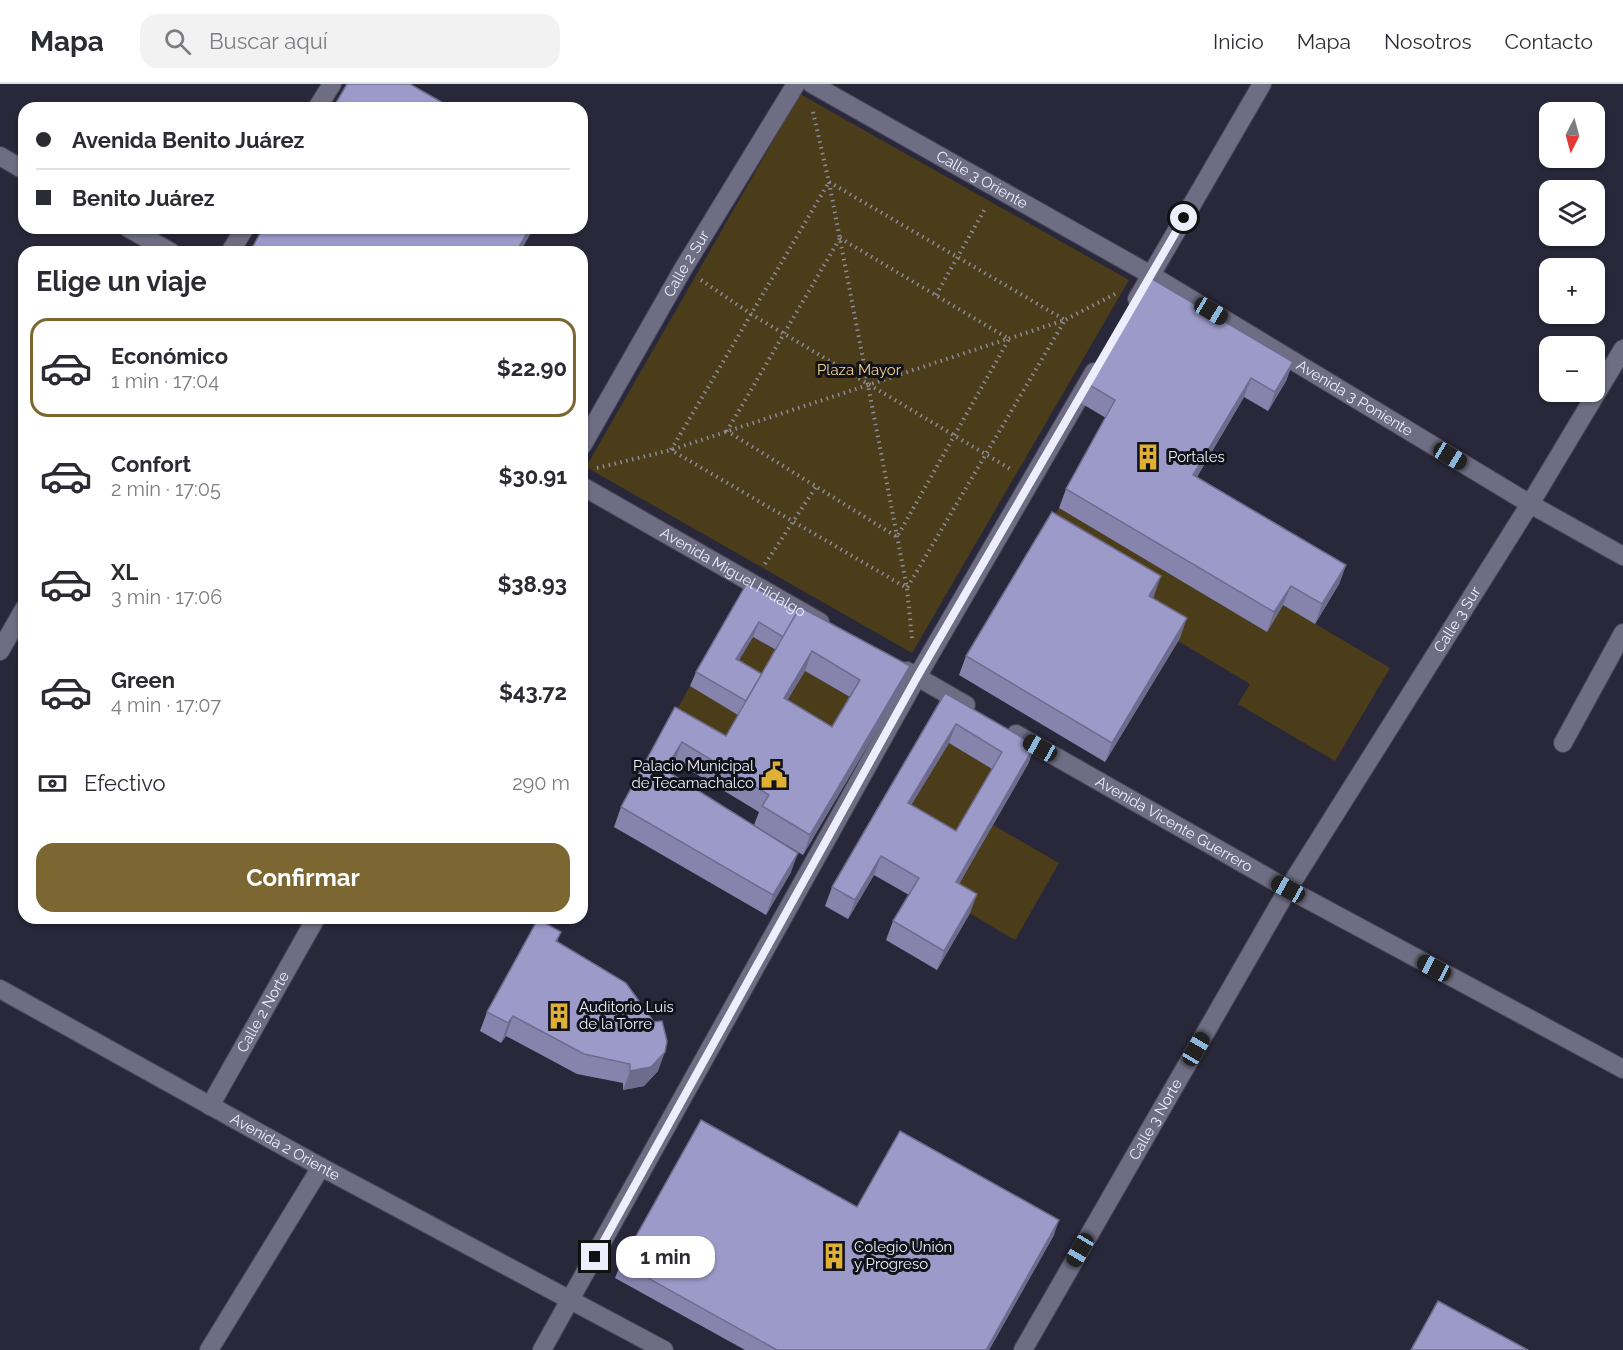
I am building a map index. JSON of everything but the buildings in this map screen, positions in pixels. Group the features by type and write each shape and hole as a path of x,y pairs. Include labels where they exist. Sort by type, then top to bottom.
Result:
{"street":[{"path":"321,102 332,84"},
{"name":"Calle 2 Sur","path":"588,435 683,268 796,84"},
{"name":"Calle 3 Oriente","path":"812,84 1151,275"},
{"path":"1128,314 1262,84"},
{"path":"0,156 18,166"},
{"path":"139,234 160,246"},
{"name":"Avenida 3 Poniente","path":"1151,275 1530,504 1623,556"},
{"name":"Calle 3 Sur","path":"1288,889 1530,504 1623,349"},
{"path":"542,1350 917,677 1105,354"},
{"name":"Avenida Miguel Hidalgo","path":"588,489 835,630"},
{"path":"0,651 18,620"},
{"path":"1563,743 1623,633"},
{"path":"896,665 978,712"},
{"name":"Avenida Vicente Guerrero","path":"999,724 1288,889 1623,1069"},
{"name":"Calle 3 Norte","path":"1023,1350 1288,889"},
{"name":"Calle 2 Norte","path":"210,1106 313,924"},
{"name":"Avenida 2 Oriente","path":"0,989 321,1167 664,1350"},
{"path":"209,1350 321,1167"}],"path":[{"path":"812,106 829,182 907,588 917,677"},
{"path":"829,182 1065,320"},
{"path":"671,450 829,182"},
{"path":"936,295 997,188"},
{"path":"840,238 1009,339"},
{"path":"728,431 840,238"},
{"path":"683,268 751,314 1030,482"},
{"path":"593,469 671,450 1065,320 1151,275"},
{"path":"907,588 1065,320"},
{"path":"897,537 1009,339"},
{"path":"728,431 897,537"},
{"path":"671,450 907,588"},
{"path":"752,583 816,486"}],"green space":[{"name":"Plaza Mayor","path":"800,94 1129,280 912,653 588,468 588,464"},
{"path":"1059,508 1267,632 1283,605 1390,668 1335,761 1238,704 1250,684 1178,641 1045,531"},
{"path":"753,637 779,652 758,689 731,674"},
{"path":"805,671 853,699 825,746 777,718"},
{"path":"690,686 742,716 719,755 668,726"},
{"path":"949,743 995,771 949,851 901,822"},
{"path":"993,825 1059,863 1015,940 949,901"}],"place":[{"name":"Portales","path":"1148,457"},
{"name":"Palacio Municipal de Tecamachalco","path":"774,775"},
{"name":"Auditorio Luis de la Torre","path":"559,1016"},
{"name":"Colegio Unión y Progreso","path":"834,1256"}],"route":[{"path":"595,1257 917,677 1184,218"}]}
